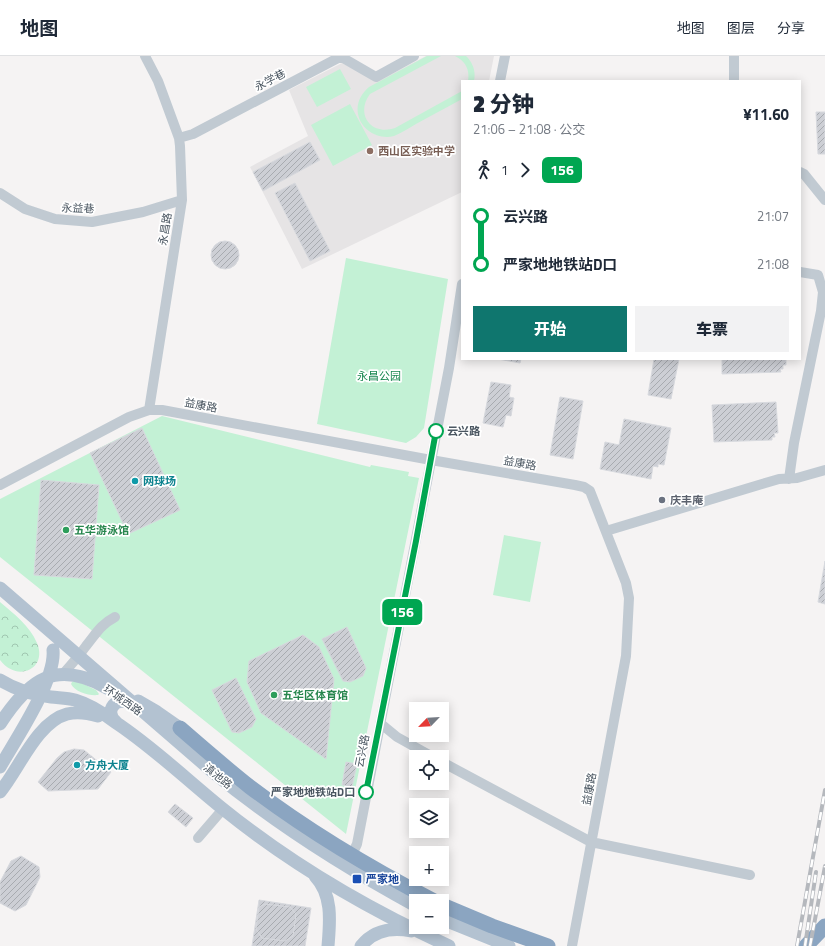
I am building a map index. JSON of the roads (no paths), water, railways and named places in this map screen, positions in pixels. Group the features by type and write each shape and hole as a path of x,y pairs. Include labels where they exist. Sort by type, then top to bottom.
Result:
{"highway":[{"path":"180,728 236,775 294,818 362,861 421,894"},
{"path":"449,908 492,926 548,946"},
{"path":"806,946 825,926"}],"main road":[{"path":"0,588 78,656 97,678 123,696 149,707 180,728"},
{"path":"0,767 40,696 53,661 53,650 49,636 38,621"},
{"name":"滇池路","path":"0,680 7,683 21,684 39,678 51,663 53,650"},
{"name":"环城西路","path":"0,724 25,692 38,682 48,677 63,674 97,678"},
{"path":"97,678 142,700 180,728"},
{"name":"滇池路","path":"0,680 25,692 40,696 69,699 93,708 116,722 223,809 303,866 435,943 449,946"},
{"path":"116,722 111,716 111,708 123,696"},
{"name":"滇池路","path":"123,696 228,785 268,815 347,867 409,902"},
{"path":"0,792 36,739 48,725 61,716 75,712 90,714 118,726 134,736"},
{"path":"303,866 318,879 326,893 330,911 328,946"},
{"path":"449,921 509,946"},
{"path":"361,946 371,936 383,930 389,929 411,931 435,943"}],"street":[{"name":"永昌路","path":"145,56 158,81 179,138 182,200 149,410"},
{"name":"永学巷","path":"179,138 193,134 340,57 376,77 414,56"},
{"path":"500,80 506,56"},
{"path":"734,56 734,80"},
{"path":"801,172 804,174 825,200"},
{"name":"永益巷","path":"0,193 25,209 55,219 92,222 143,212 182,200"},
{"path":"789,479 794,443 821,311 823,292 818,275 801,272"},
{"name":"云兴路","path":"347,867 357,844 461,301"},
{"name":"益康路","path":"0,485 129,417 149,410 162,410 584,487 590,491 595,500 626,583 629,598 626,656 572,946"},
{"path":"606,531 779,479 797,478 825,470"},
{"path":"63,674 97,630 115,618"},
{"path":"380,723 397,737 420,750"},
{"path":"449,766 591,842 750,875"},
{"path":"198,838 223,809"}],"railway":[{"path":"797,946 825,790"},
{"path":"810,946 825,866"},
{"path":"805,946 816,872"}],"place":[{"name":"西山区实验中学","path":"370,151"},
{"name":"云兴路","path":"436,431"},
{"name":"网球场","path":"135,481"},
{"name":"庆丰庵","path":"662,500"},
{"name":"五华游泳馆","path":"66,530"},
{"name":"五华区体育馆","path":"274,695"},
{"name":"方舟大厦","path":"77,765"},
{"name":"严家地地铁站D口","path":"366,792"},
{"name":"严家地","path":"357,879"}],"park label":[{"name":"永昌公园","path":"379,376"}]}
